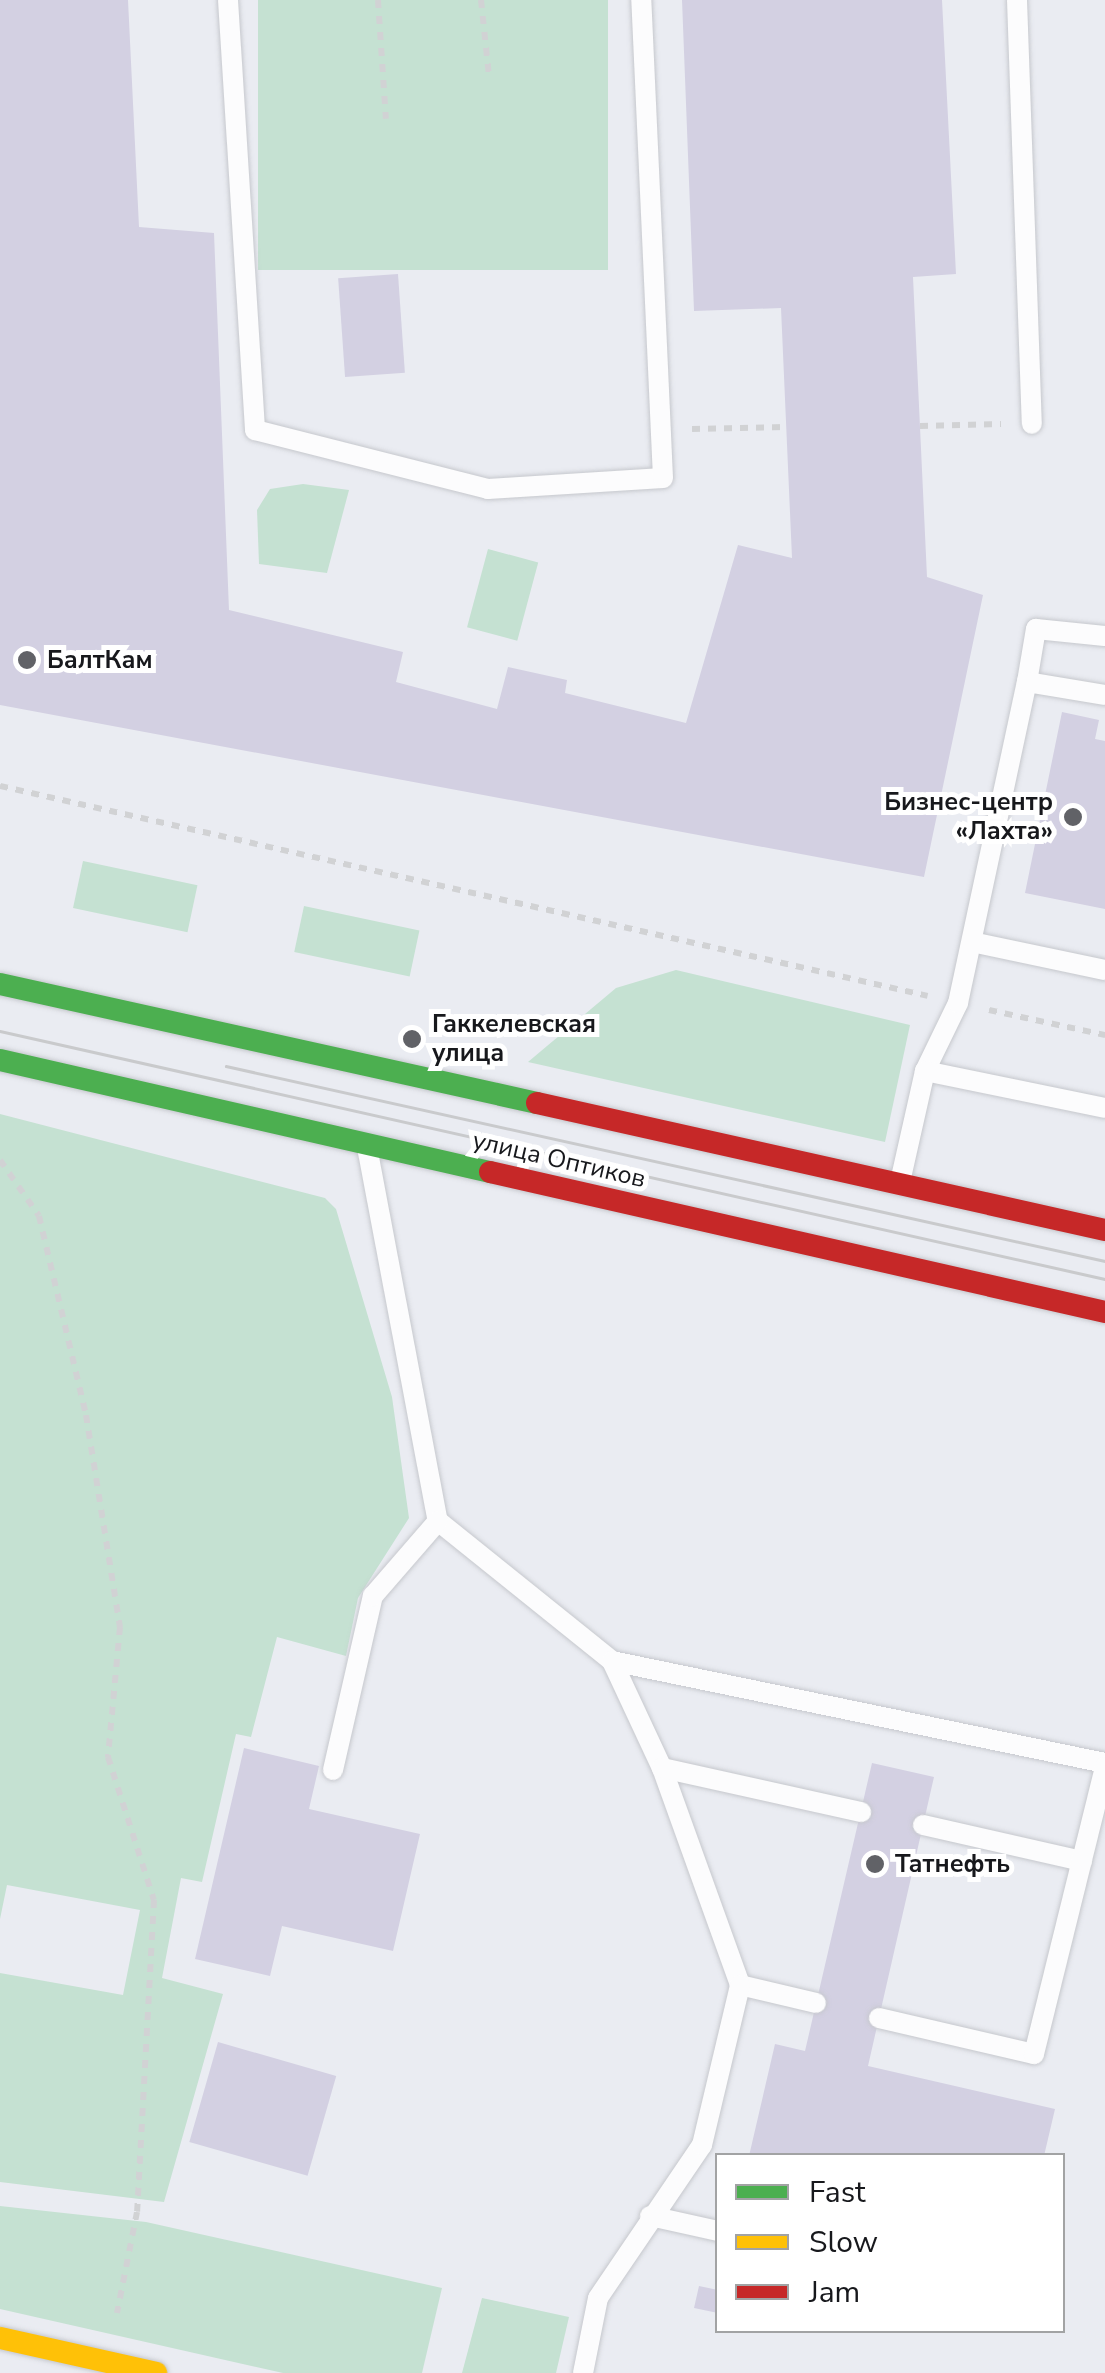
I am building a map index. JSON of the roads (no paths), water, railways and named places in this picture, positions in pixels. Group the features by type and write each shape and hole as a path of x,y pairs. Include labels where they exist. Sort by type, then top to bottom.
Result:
{"main road":[{"name":"улица Оптиков","path":"0,984 1105,1230"},
{"name":"улица Оптиков","path":"0,1060 1105,1312"},
{"path":"0,2338 156,2373"}],"lane":[{"path":"228,0 255,430 488,488 663,478 641,0"},
{"path":"1017,0 1032,424"},
{"path":"900,1184 924,1071 958,1003 1036,629 1105,636"},
{"path":"1027,682 1105,694"},
{"path":"972,942 1105,970"},
{"path":"924,1071 1105,1108"},
{"path":"367,1144 438,1520 612,1660 662,1768 740,1985 702,2145 650,2216 598,2298 582,2373"},
{"path":"333,1770 373,1596 438,1520"},
{"path":"612,1660 1105,1765 1034,2054 878,2018"},
{"path":"662,1768 861,1812"},
{"path":"923,1825 1082,1860"},
{"path":"740,1985 816,2003"},
{"path":"650,2216 715,2230"}],"tram line":[{"path":"0,1031 1105,1279"},
{"path":"226,1066 1105,1261"}],"place":[{"name":"БалтКам","path":"27,660"},
{"name":"Бизнес-центр «Лахта»","path":"1073,817"},
{"name":"Гаккелевская улица","path":"412,1039"},
{"name":"Татнефть","path":"875,1864"}]}
